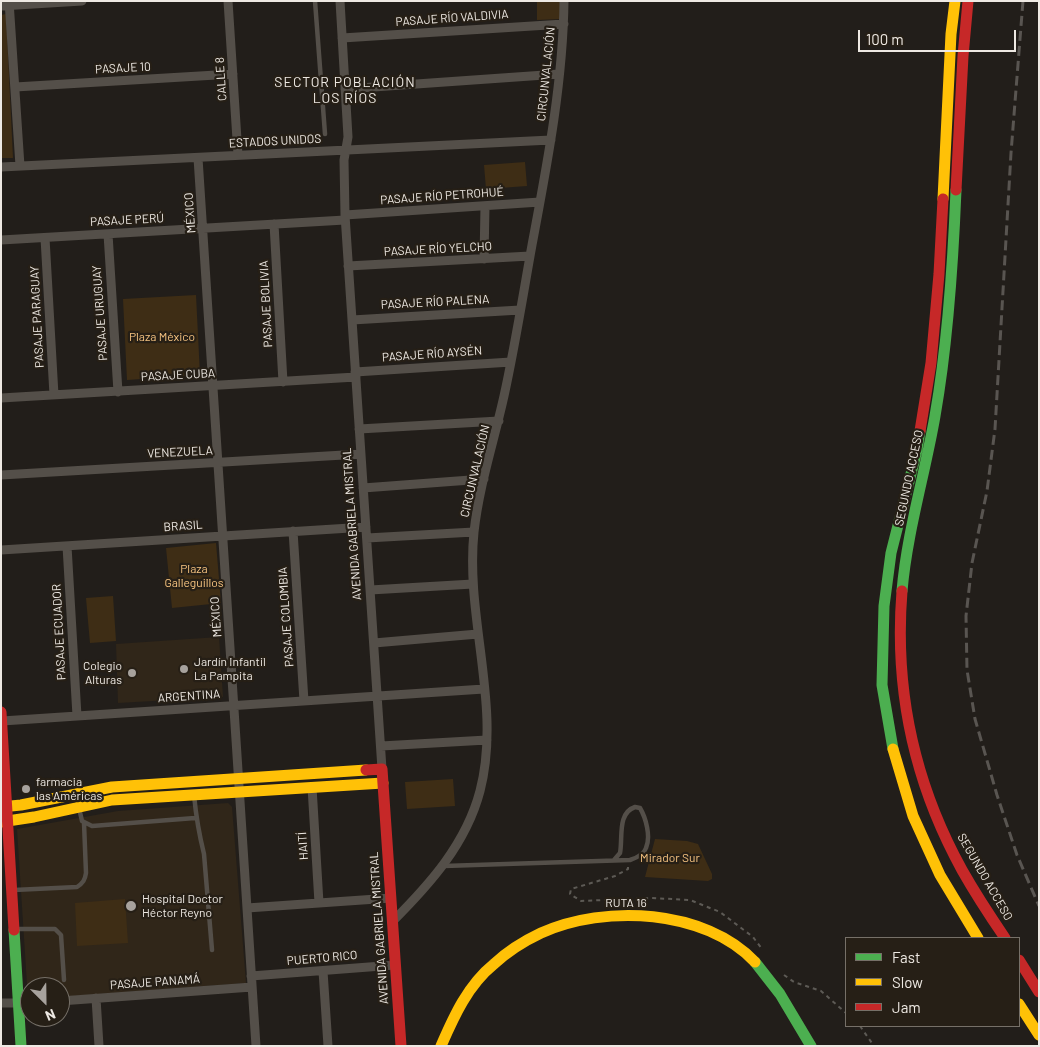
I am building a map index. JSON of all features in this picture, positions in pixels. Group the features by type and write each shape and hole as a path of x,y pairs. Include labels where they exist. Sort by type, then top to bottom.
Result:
{"main road":[{"name":"SEGUNDO ACCESO","path":"955,1 951,34 939,274 931,363 917,450 891,553 884,606 882,685 892,746 913,816 940,875 977,937"},
{"name":"SEGUNDO ACCESO","path":"968,1 946,333 936,412 903,582 899,658 903,699 909,731 923,782 956,858 1004,937"},
{"path":"1,712 5,821 22,977"},
{"path":"4,807 112,787 382,769"},
{"name":"AVENIDA GABRIELA MISTRAL","path":"382,769 401,1046"},
{"path":"5,821 112,800 383,783"},
{"name":"RUTA 16","path":"441,1046 455,1013 464,998 486,971 510,951 537,935 567,923 591,918 616,916 658,917 684,922 713,932 740,948 773,981 811,1046"},
{"path":"1020,962 1039,992"},
{"path":"1020,1006 1039,1035"},
{"path":"21,1046 23,1027"}],"street":[{"path":"20,166 7,4 82,1"},
{"name":"CALLE 8","path":"228,1 238,156"},
{"name":"AVENIDA GABRIELA MISTRAL","path":"340,1 348,137 345,150 345,217 382,769"},
{"name":"CIRCUNVALACIÓN","path":"392,922 442,866 460,839 474,808 483,774 487,740 484,689 473,584 474,532 484,479 499,421 511,362 540,202 559,74 564,24 564,1"},
{"name":"PASAJE RÍO VALDIVIA","path":"342,38 564,24"},
{"name":"PASAJE 10","path":"15,87 233,74"},
{"path":"345,89 559,74"},
{"name":"ESTADOS UNIDOS","path":"1,167 550,140"},
{"name":"MÉXICO","path":"198,158 256,1046"},
{"name":"PASAJE RÍO PETROHUÉ","path":"345,217 540,202"},
{"path":"484,259 485,206"},
{"name":"PASAJE PERÚ","path":"1,240 274,224 345,217"},
{"name":"PASAJE BOLIVIA","path":"274,224 283,382"},
{"name":"PASAJE URUGUAY","path":"108,234 118,392"},
{"name":"PASAJE PARAGUAY","path":"45,238 54,395"},
{"name":"PASAJE RÍO YELCHO","path":"348,266 530,256"},
{"name":"PASAJE RÍO PALENA","path":"352,320 520,310"},
{"name":"PASAJE RÍO AYSÉN","path":"355,374 511,362"},
{"name":"PASAJE CUBA","path":"1,398 283,382 355,374"},
{"path":"359,429 499,421"},
{"name":"VENEZUELA","path":"1,476 361,454"},
{"path":"363,488 484,479"},
{"name":"BRASIL","path":"1,550 366,527"},
{"name":"PASAJE COLOMBIA","path":"293,531 304,701"},
{"path":"367,538 474,532"},
{"name":"PASAJE ECUADOR","path":"66,546 77,716"},
{"path":"370,590 473,584"},
{"path":"374,643 478,634"},
{"name":"ARGENTINA","path":"2,721 484,689"},
{"path":"381,746 487,740"},
{"name":"HAITÍ","path":"312,787 319,903"},
{"path":"247,908 391,898"},
{"name":"PUERTO RICO","path":"251,976 395,964"},
{"path":"323,971 328,1046"},
{"name":"PASAJE PANAMÁ","path":"70,1000 252,987"},
{"path":"96,998 99,1046"},
{"path":"1,1003 20,1003"}],"lane":[{"path":"315,1 325,134"},
{"path":"76,794 80,818 84,823 92,826 196,818"},
{"path":"194,795 196,818 204,854 212,950"},
{"path":"442,866 630,860 640,856 646,848 648,829 640,808 635,807 626,813 622,823 620,853 614,860"},
{"path":"12,890 77,887 82,884 86,873 84,823"},
{"path":"15,928 56,929 59,931 61,935 64,977"}],"path":[{"path":"861,1027 874,1046"}],"shaded area":[{"name":"Jardín Infantil La Pampita","path":"219,637 223,697 118,703 116,644"},
{"name":"Hospital Doctor Héctor Reyno","path":"228,803 232,807 246,983 70,996 70,977 27,977 17,829 118,811"}],"green space":[{"path":"537,1 561,1 561,19 537,20"},
{"path":"6,14 13,158 1,158 1,15"},
{"path":"525,162 527,186 486,189 484,165"},
{"name":"Plaza México","path":"196,295 200,375 127,380 123,299"},
{"name":"Plaza Galleguillos","path":"216,543 221,603 172,608 166,548"},
{"path":"113,596 116,641 90,643 86,598"},
{"path":"453,779 455,806 407,809 405,782"},
{"name":"Mirador Sur","path":"655,839 687,841 698,844 712,874 712,879 708,881 645,877"},
{"path":"125,899 128,943 77,946 75,903"}],"railway":[{"path":"1023,1 1011,153 995,429 987,491 972,563 966,616 967,670 975,719 1017,855 1039,906"}],"traffic: fast":[{"path":"902,591 912,525 940,388 947,332 956,190"},
{"path":"893,749 882,685 884,606 891,553 920,431"},
{"path":"14,930 21,1046"},
{"path":"755,962 780,994 811,1046"}],"traffic: slow":[{"path":"943,199 951,34 955,1"},
{"path":"893,749 913,816 940,875 977,937"},
{"path":"1,807 21,805 112,787 366,770"},
{"path":"1,822 34,817 112,800 383,783"},
{"path":"441,1046 451,1023 469,991 485,972 522,943 541,933 567,924 594,918 624,915 682,922 709,931 734,944 755,962"},
{"path":"1020,1006 1039,1035"}],"traffic: jam":[{"path":"956,190 963,56 968,1"},
{"path":"920,431 931,363 943,199"},
{"path":"902,591 901,665 911,735 920,770 931,804 945,837 967,879 1004,937"},
{"path":"1,712 14,930"},
{"path":"366,770 382,769 401,1046"},
{"path":"1020,962 1039,992"}],"place":[{"name":"Jardín Infantil La Pampita","path":"184,669"},
{"name":"Colegio Alturas","path":"132,673"},
{"name":"farmacia las Américas","path":"26,789"},
{"name":"Hospital Doctor Héctor Reyno","path":"131,906"}],"district":[{"name":"SECTOR POBLACIÓN LOS RÍOS","path":"345,90"}]}
